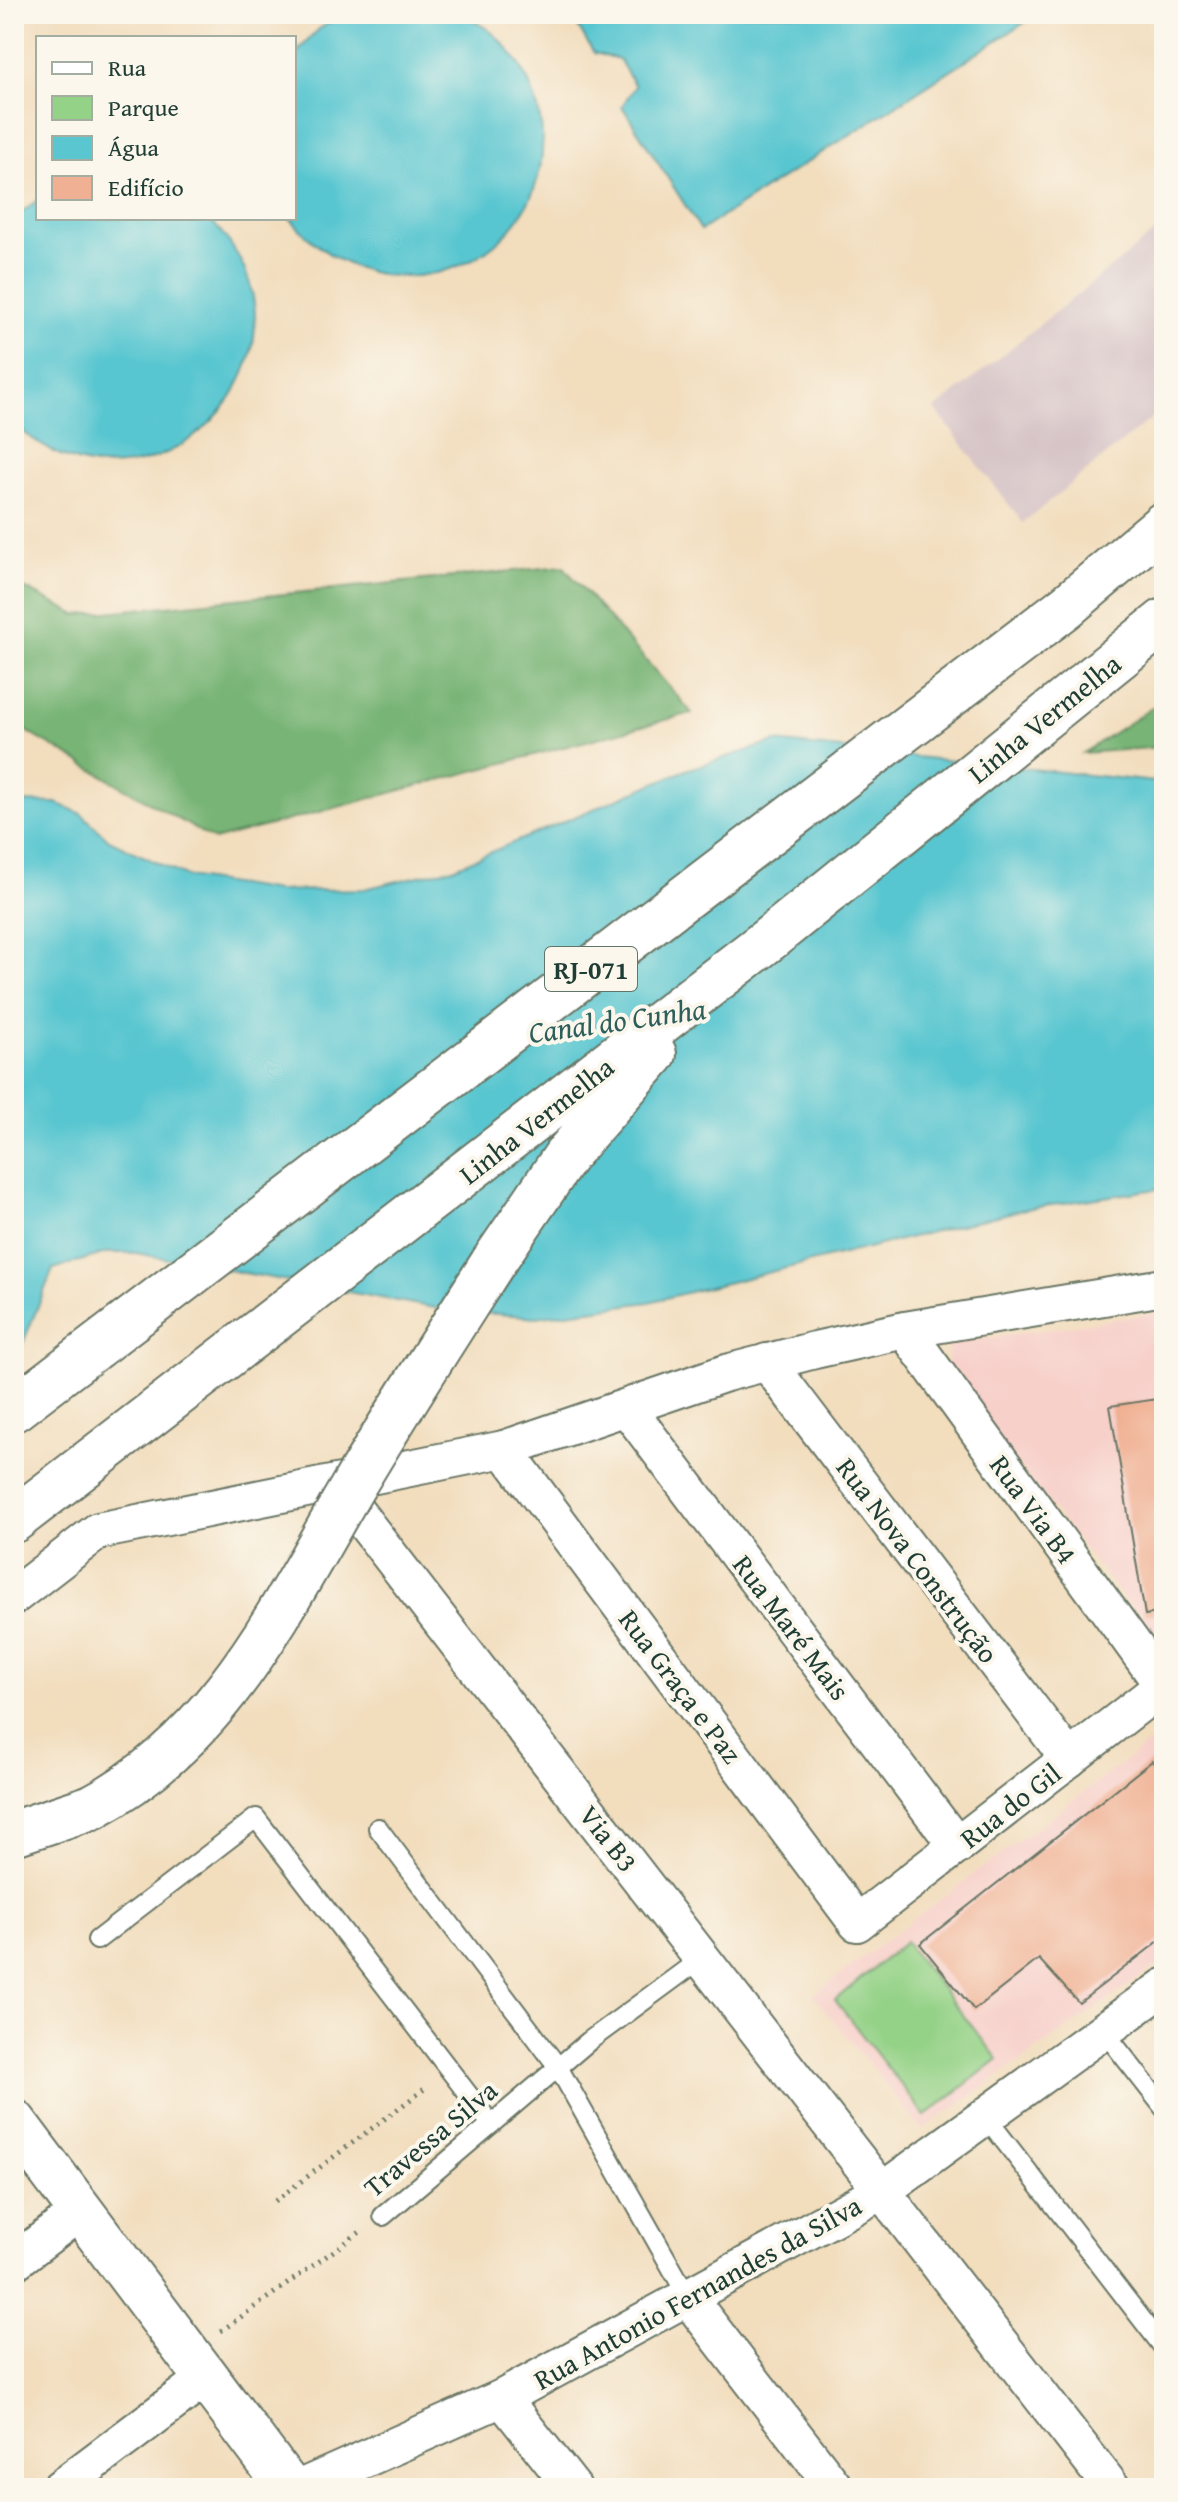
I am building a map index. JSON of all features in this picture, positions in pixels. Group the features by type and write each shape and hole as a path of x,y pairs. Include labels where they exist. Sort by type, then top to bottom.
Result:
{"main road":[{"name":"RJ-071","path":"14,1409 1067,606 1164,524"},
{"name":"Linha Vermelha","path":"14,1520 768,940 1164,621"},
{"path":"14,1833 92,1807 121,1792 176,1751 206,1719 253,1654 401,1406 567,1154 670,1037 768,940"},
{"path":"14,2122 289,2488"}],"street":[{"path":"14,1596 98,1531 336,1486 504,1449 767,1362 905,1330 1164,1287"},
{"name":"Rua Via B4","path":"905,1330 1164,1687"},
{"name":"Rua Nova Construção","path":"767,1362 1069,1759"},
{"name":"Rua Maré Mais","path":"627,1408 957,1846"},
{"name":"Rua Graça e Paz","path":"504,1449 857,1923"},
{"name":"Via B3","path":"336,1486 882,2191"},
{"name":"Rua do Gil","path":"857,1923 1164,1687"},
{"path":"882,2191 1164,1987"},
{"name":"Rua Antonio Fernandes da Silva","path":"300,2488 502,2398 689,2299 882,2191 1112,2488"},
{"path":"14,2262 82,2210"},
{"path":"689,2299 835,2488"},
{"path":"60,2488 198,2366"},
{"path":"502,2398 573,2488"}],"lane":[{"path":"97,1940 256,1818 491,2124"},
{"path":"378,1828 558,2067 689,2299"},
{"name":"Travessa Silva","path":"383,2216 558,2067 702,1958"},
{"path":"1103,2030 1164,2108"},
{"path":"986,2117 1164,2348"}],"path":[{"path":"275,2201 450,2070"},
{"name":"Travessa Silva","path":"198,2366 383,2216"}],"shaded area":[{"path":"1164,225 1164,408 1023,523 935,409"},
{"path":"1164,1312 1164,1650 946,1374 949,1344"},
{"path":"1164,1732 1164,1961 922,2130 813,1995"}],"green space":[{"path":"563,566 692,713 214,840 14,724 14,583 77,615"},
{"path":"1164,700 1164,747 1083,753"},
{"path":"905,1942 998,2059 925,2116 835,2000"}],"water":[{"path":"426,12 465,16 496,36 512,54 530,85 542,140 534,189 510,229 474,258 430,274 382,274 334,256 292,220 296,220 296,53 319,29 344,14"},
{"path":"570,14 1038,14 701,230 622,106 635,86 619,59 594,53"},
{"path":"36,202 36,220 209,220 245,270 255,325 243,376 213,420 170,451 120,465 66,458 14,423 14,218"},
{"name":"Canal do Cunha","path":"775,742 1164,783 1164,1188 1025,1209 649,1302 536,1317 446,1310 136,1253 106,1253 53,1269 21,1348 14,1355 14,802 57,803 82,814 109,840 187,877 277,891 364,889 453,868 686,770"}],"building":[{"path":"1164,1398 1164,1612 1145,1615 1110,1406"},
{"path":"1152,1761 1164,1776 1164,1937 1079,2003 1039,1959 974,2010 920,1944"}]}
